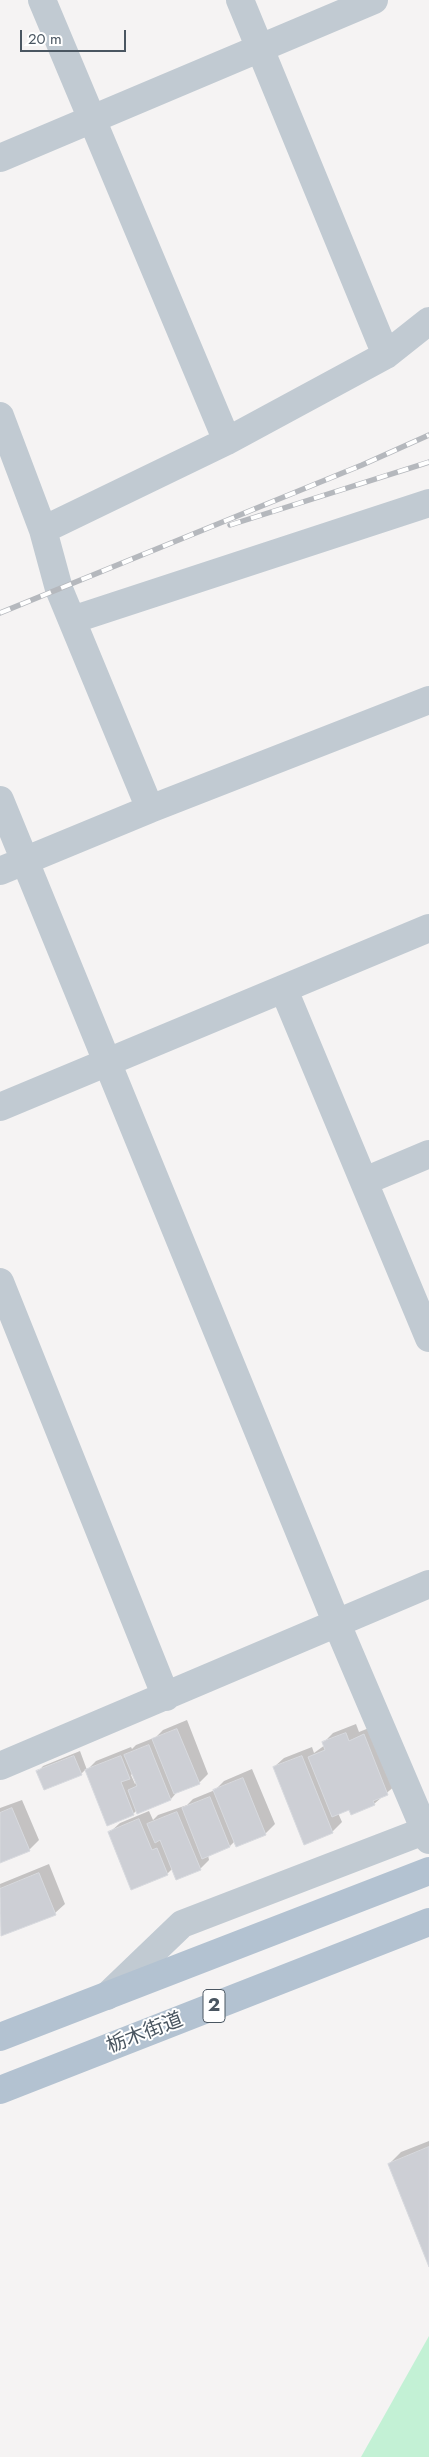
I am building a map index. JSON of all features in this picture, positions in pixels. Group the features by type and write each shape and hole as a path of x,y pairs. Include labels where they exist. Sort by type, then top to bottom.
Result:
{"main road":[{"name":"2","path":"0,2037 429,1871"},
{"name":"栃木街道","path":"0,2090 429,1922"}],"street":[{"path":"42,0 227,441"},
{"path":"240,0 386,355"},
{"path":"0,158 374,0"},
{"path":"43,530 227,441 386,355 429,321"},
{"path":"0,416 43,530 59,589 150,809"},
{"path":"72,620 429,503"},
{"path":"0,871 150,809 429,700"},
{"path":"0,800 109,1062 337,1624 428,1833 182,1924 106,1997"},
{"path":"0,1107 429,928"},
{"path":"284,990 429,1338"},
{"path":"365,1181 429,1154"},
{"path":"0,1282 166,1697"},
{"path":"2,1761 166,1697 429,1584"}],"green space":[{"path":"429,2336 429,2457 361,2457"}],"building":[{"path":"177,1729 200,1784 174,1794 152,1739"},
{"path":"346,1733 349,1741 364,1734 388,1795 373,1801 375,1805 351,1815 349,1810 332,1817 308,1757 325,1750 322,1742"},
{"path":"149,1745 171,1800 137,1814 128,1790 137,1786 124,1755"},
{"path":"74,1756 82,1775 44,1790 36,1771"},
{"path":"121,1756 130,1779 121,1782 134,1815 107,1826 85,1770"},
{"path":"302,1756 333,1833 304,1845 273,1767"},
{"path":"243,1778 266,1835 236,1847 213,1790"},
{"path":"210,1797 230,1847 202,1859 182,1808"},
{"path":"12,1808 30,1851 0,1863 0,1813"},
{"path":"177,1812 201,1870 176,1880 160,1840 155,1843 147,1824"},
{"path":"139,1819 152,1850 157,1848 168,1875 131,1890 108,1832"},
{"path":"39,1873 56,1915 1,1936 0,1889"},
{"path":"429,2147 429,2267 388,2164"}],"railway":[{"path":"0,613 362,465 429,435"},
{"path":"230,525 429,462"}]}
